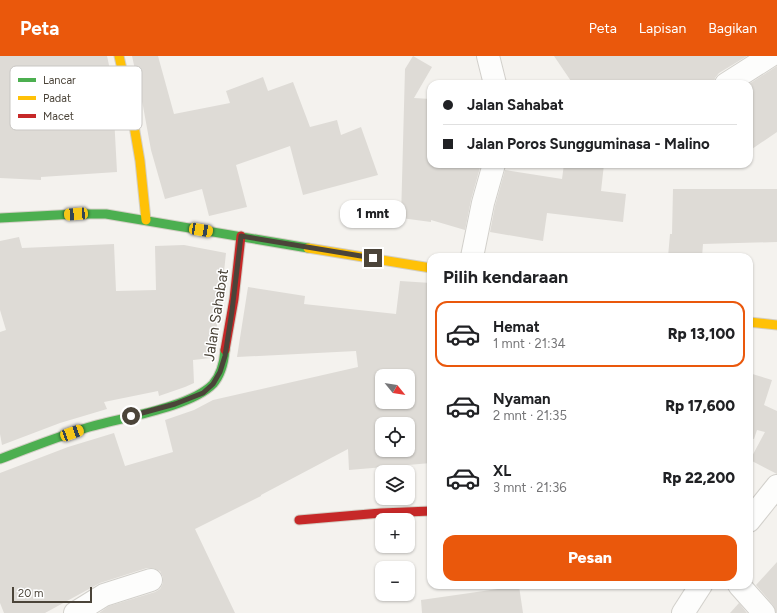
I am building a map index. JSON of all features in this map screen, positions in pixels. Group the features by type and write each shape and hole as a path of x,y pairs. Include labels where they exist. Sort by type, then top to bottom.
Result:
{"street":[{"path":"119,56 121,66"},
{"path":"488,56 495,80"},
{"path":"732,80 770,56"},
{"path":"134,130 140,161 146,220"},
{"path":"473,253 483,203 493,168"},
{"path":"0,218 106,214 427,267"},
{"name":"Jalan Sahabat","path":"0,459 87,428 175,404 203,393 213,384 220,372 225,356 241,236"},
{"path":"753,322 777,325"},
{"path":"753,516 777,486"},
{"path":"299,520 382,513 427,511"},
{"path":"75,613 104,595 151,580"},
{"path":"683,613 698,589"},
{"path":"743,589 764,613"}],"building":[{"path":"0,56 107,56 109,66 10,66 10,130 115,130 117,172 41,177 41,180 0,178"},
{"path":"132,56 158,56 174,114 230,103 226,91 263,77 268,91 293,82 310,127 337,120 341,135 361,127 378,175 303,195 290,146 236,165 247,207 209,216 202,189 165,199 151,150 142,101 142,66 134,66"},
{"path":"413,56 432,67 414,98 427,99 427,168 480,168 465,230 431,220 431,222 401,218 405,69"},
{"path":"554,56 747,56 719,73 715,80 570,80"},
{"path":"777,66 777,132 753,148 753,81"},
{"path":"563,168 604,168 601,191 626,194 623,222 547,213 543,241 490,232 495,206 505,170 562,179"},
{"path":"673,189 777,189 777,242 703,244 702,253 668,253 670,234 672,234"},
{"path":"19,237 22,248 114,244 116,291 156,290 155,246 184,245 226,253 220,309 211,358 193,360 194,383 159,396 158,391 104,402 107,409 60,423 2,445 0,434 0,332 6,330 0,310 0,241"},
{"path":"400,281 427,283 427,463 375,465 375,468 349,470 348,449 261,496 195,529 235,613 99,613 109,606 155,592 160,589 163,583 163,577 160,571 153,568 147,568 100,583 45,613 4,613 0,603 0,473 68,447 114,433 125,466 173,452 165,420 194,410 213,400 358,367 356,351 237,357 248,287 305,296 304,304 396,314"},
{"path":"753,374 772,380 764,405 777,411 777,474 753,462 753,454 765,432 757,430 754,439"},
{"path":"777,562 776,613 773,605 756,585"},
{"path":"498,589 519,589 523,613 422,613 421,600"},
{"path":"739,603 747,613 730,613"}],"traffic: fast":[{"path":"0,218 106,214 308,248"},
{"path":"0,459 86,428 153,411 188,400 202,392 216,380 222,368 225,350"}],"traffic: slow":[{"path":"119,56 121,66"},
{"path":"135,130 140,161 146,220"},
{"path":"308,248 427,267"},
{"path":"753,322 777,325"}],"traffic: jam":[{"path":"225,350 234,299 241,236"},
{"path":"299,520 381,513 427,511"}],"route":[{"path":"131,416 175,404 203,393 213,384 220,372 225,356 241,236 373,258"}]}
